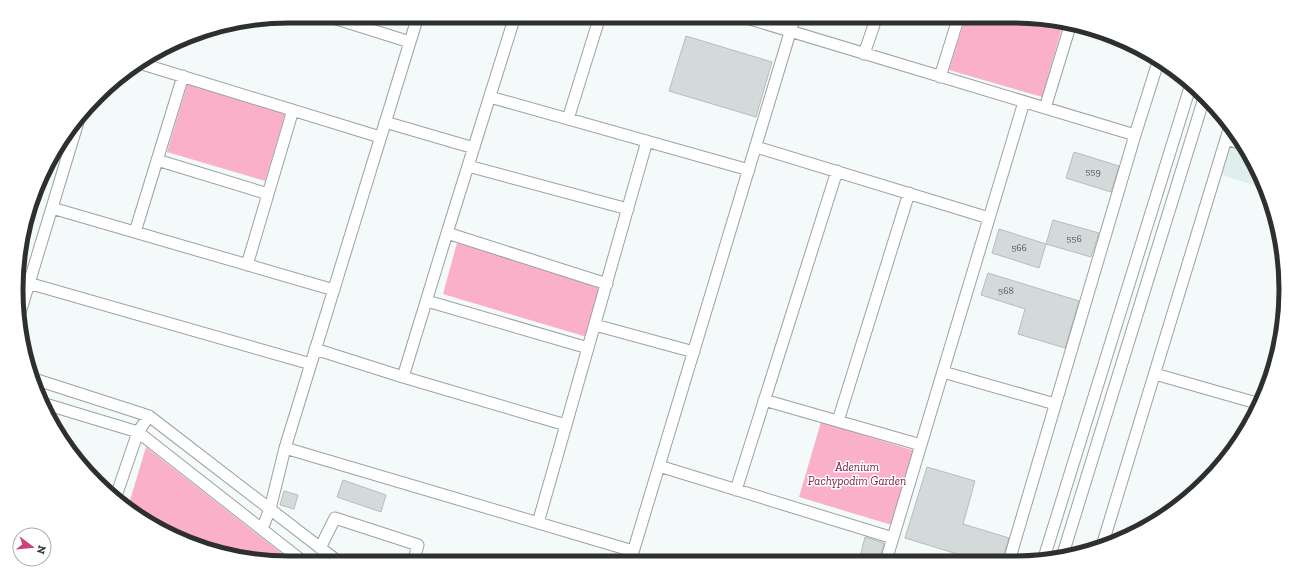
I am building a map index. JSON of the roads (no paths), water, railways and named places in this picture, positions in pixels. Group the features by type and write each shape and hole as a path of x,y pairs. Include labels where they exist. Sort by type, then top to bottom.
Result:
{"street":[{"path":"349,23 410,42"},
{"path":"262,529 270,509 285,448 416,23"},
{"path":"403,377 513,23"},
{"path":"568,119 598,23"},
{"path":"762,23 1135,135"},
{"path":"635,556 659,466 794,23"},
{"path":"864,54 875,23"},
{"path":"940,77 957,23"},
{"path":"1045,108 1069,29"},
{"path":"146,65 380,137"},
{"path":"1010,556 1157,66"},
{"path":"135,232 182,76"},
{"path":"1045,554 1189,90"},
{"path":"490,97 749,170"},
{"path":"888,556 1024,102"},
{"path":"1064,551 1203,103"},
{"path":"247,265 293,110"},
{"path":"385,122 474,148"},
{"path":"24,300 75,131"},
{"path":"1104,540 1156,374 1228,133"},
{"path":"1226,139 1234,141"},
{"path":"538,523 648,141"},
{"path":"756,147 989,218"},
{"path":"157,160 268,194"},
{"path":"468,166 628,209"},
{"path":"736,490 837,171"},
{"path":"838,421 909,193"},
{"path":"52,208 334,290"},
{"path":"447,233 607,284"},
{"path":"28,284 311,364"},
{"path":"427,301 588,348"},
{"path":"595,324 694,352"},
{"path":"315,350 566,425"},
{"path":"943,372 1055,404"},
{"path":"1156,374 1254,402"},
{"path":"39,381 149,416 331,556"},
{"path":"764,400 921,445"},
{"path":"49,405 138,432 296,556"},
{"path":"117,493 138,432 149,416"},
{"path":"285,448 538,523 629,556"},
{"path":"659,466 893,538"},
{"path":"320,548 335,518 418,545 415,556"}],"park label":[{"name":"Adenium Pachypodim Garden","path":"857,474"}]}
